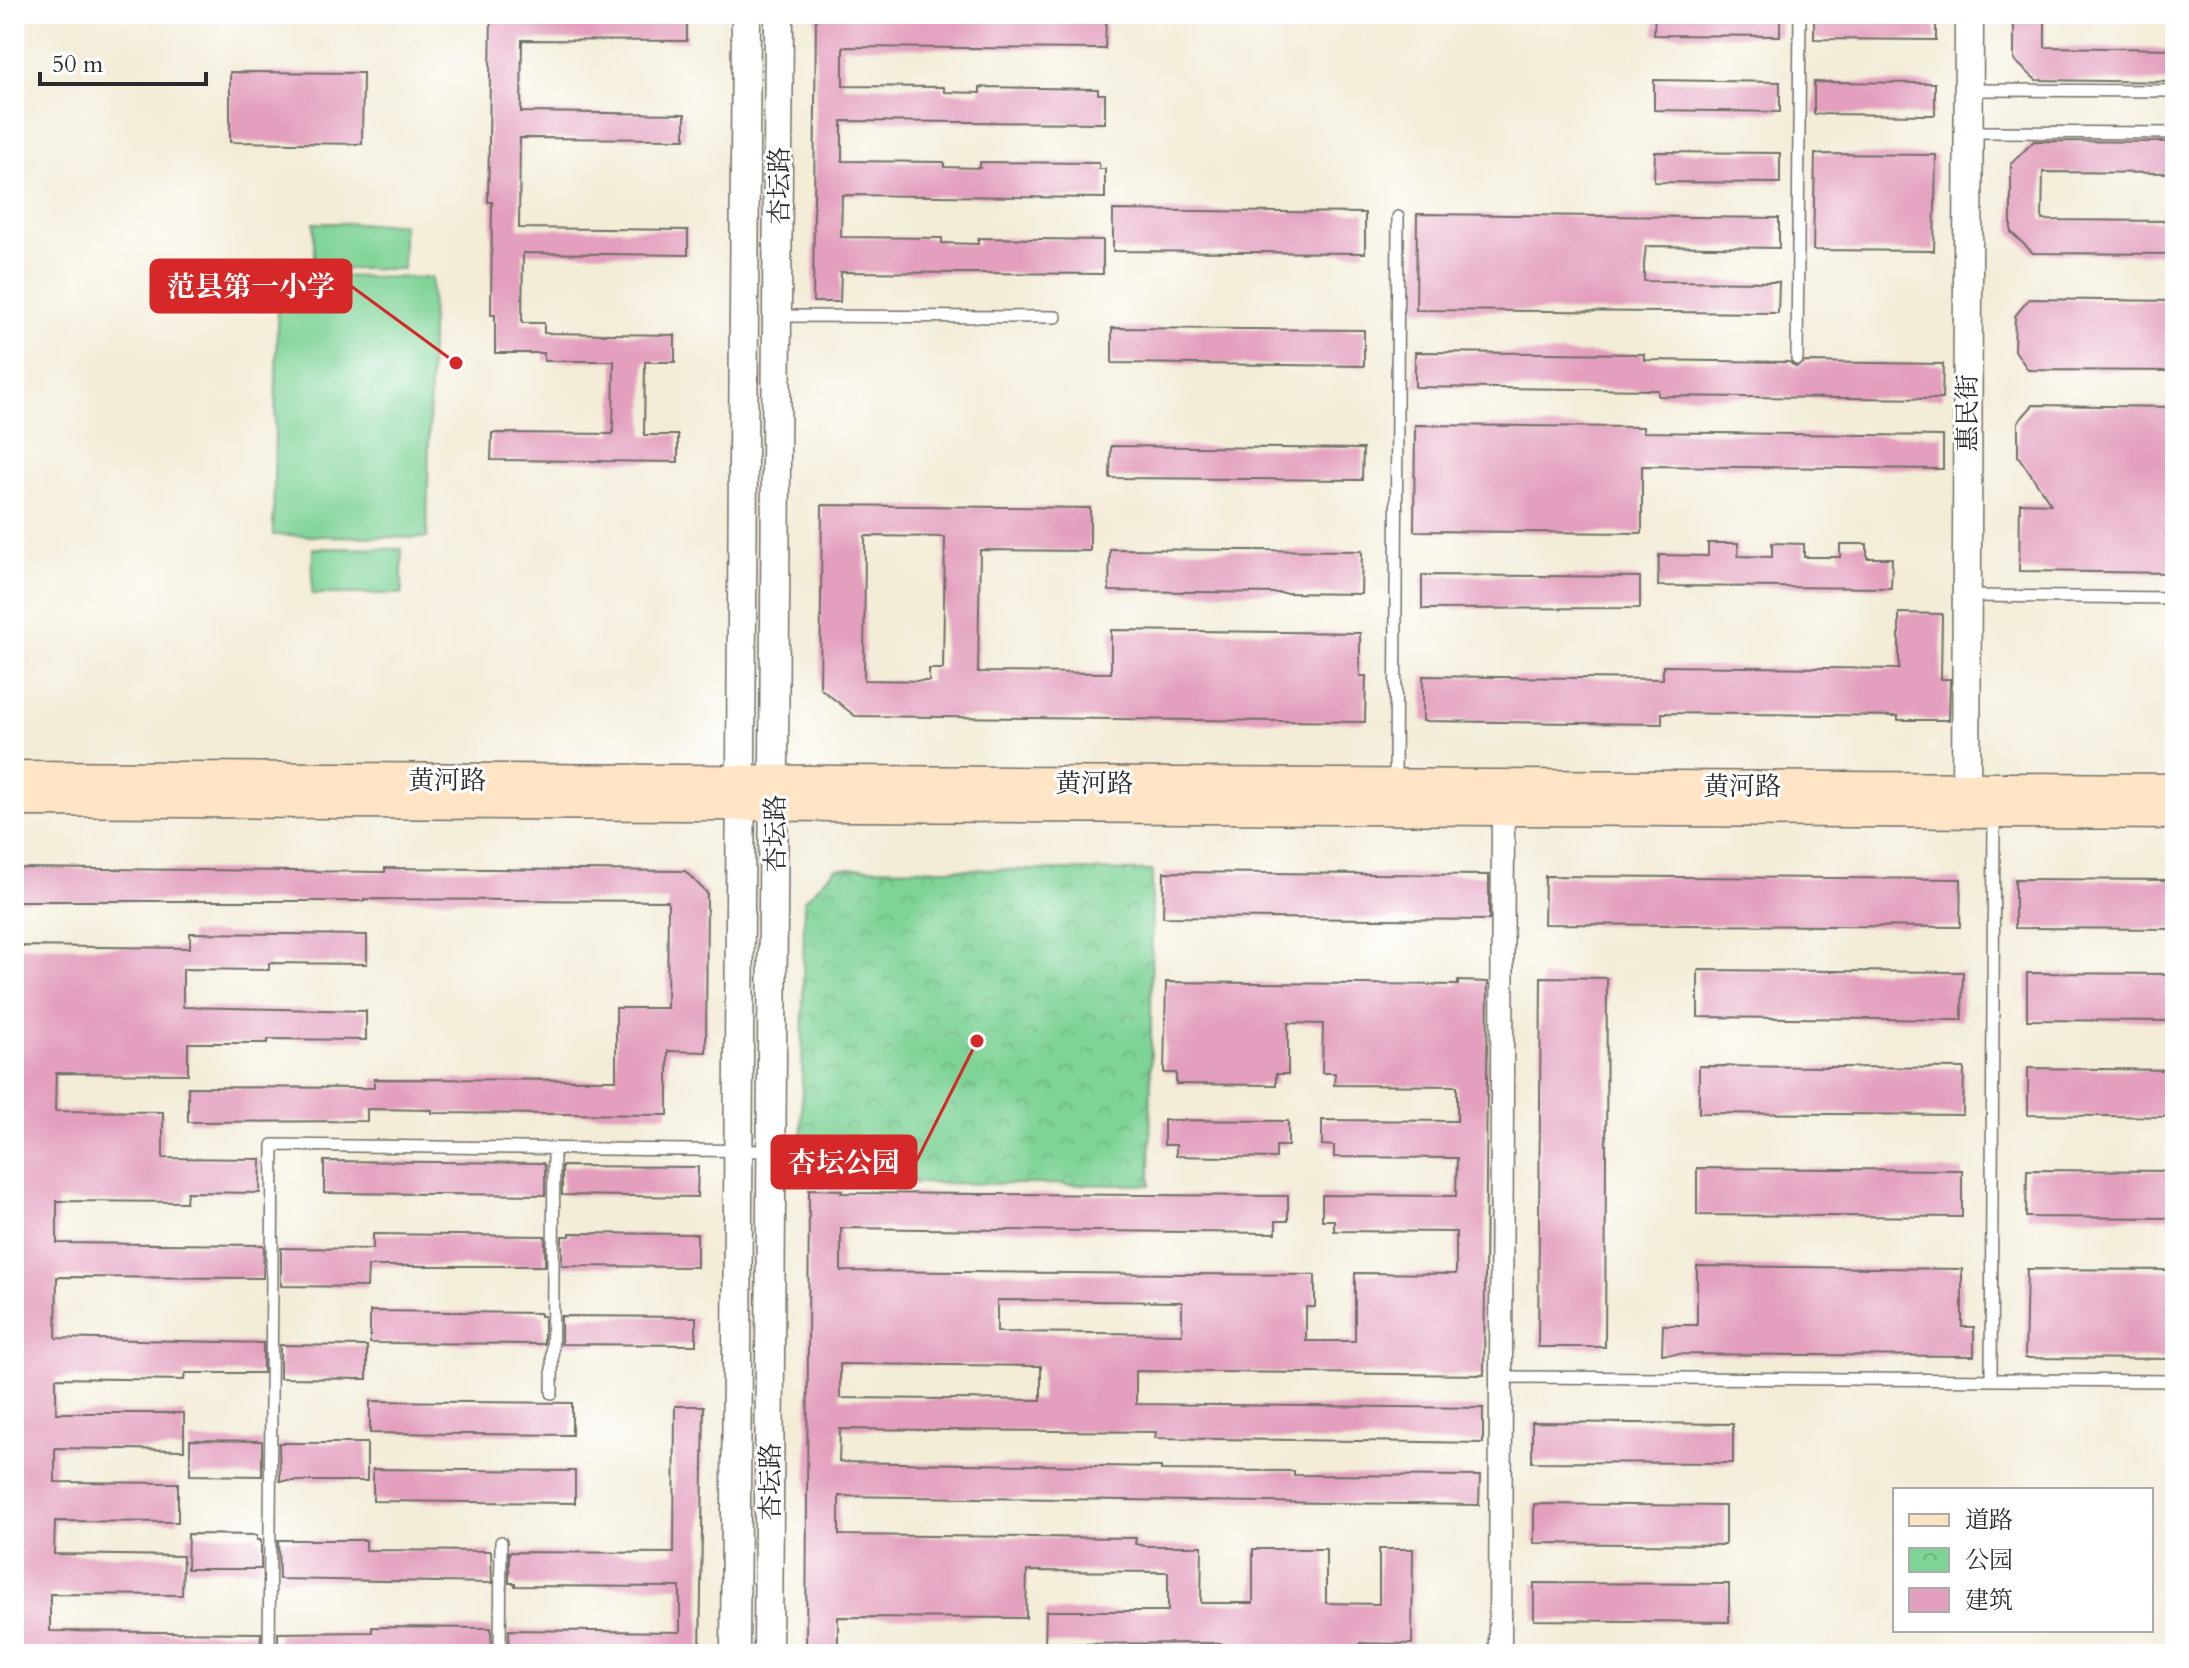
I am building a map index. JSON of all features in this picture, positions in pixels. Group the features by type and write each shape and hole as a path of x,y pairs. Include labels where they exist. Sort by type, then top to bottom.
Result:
{"main road":[{"name":"黄河路","path":"14,776 1503,810 1975,804 2175,789"},
{"name":"黄河路","path":"775,795 1395,784 2175,814"},
{"name":"黄河路","path":"14,801 742,794"}],"street":[{"name":"杏坛路","path":"735,1654 746,14"},
{"name":"杏坛路","path":"768,1654 779,14"},
{"name":"惠民街","path":"1969,14 1967,596 1975,804"},
{"path":"1500,1654 1503,810"}],"lane":[{"path":"1797,359 1800,14"},
{"path":"1968,90 2175,91"},
{"path":"1968,132 2175,133"},
{"path":"1395,784 1398,217"},
{"path":"779,316 1056,317"},
{"path":"1967,596 2175,598"},
{"path":"1975,804 1991,1380"},
{"path":"269,1654 273,1145 772,1151"},
{"path":"552,1393 554,1148"},
{"path":"1501,1377 2175,1381"},
{"path":"500,1654 501,1542"}],"green space":[{"path":"314,223 403,224 403,269 314,269"},
{"path":"278,275 432,278 427,538 273,535"},
{"path":"313,548 402,549 402,594 312,594"},
{"path":"836,868 1152,871 1150,1185 801,1182 804,901"}],"building":[{"path":"491,14 687,16 687,41 522,40 521,112 685,114 685,139 520,138 519,228 688,230 688,255 523,253 522,323 544,323 544,333 675,335 675,362 645,362 644,435 678,435 678,462 491,460 492,433 613,434 614,361 544,361 544,353 495,353 495,315 491,315 492,202 488,202"},
{"path":"816,14 945,14 945,19 981,19 981,14 1064,14 1099,15 1099,20 1106,20 1105,49 843,47 843,86 944,87 944,92 980,93 980,87 1098,89 1098,94 1105,94 1105,123 842,121 842,161 944,162 944,167 980,168 980,162 1099,163 1099,169 1105,169 1105,198 842,195 841,237 942,238 942,243 978,244 978,238 1103,240 1103,274 841,272 840,302 813,302"},
{"path":"1655,14 1780,14 1780,36 1654,35"},
{"path":"1814,14 1936,14 1936,40 1814,39"},
{"path":"2014,14 2045,14 2045,47 2175,49 2175,82 2036,80 2014,60"},
{"path":"230,72 363,73 362,144 230,142"},
{"path":"1654,80 1780,82 1780,112 1654,110"},
{"path":"1814,82 1935,83 1935,115 1814,114"},
{"path":"2034,141 2175,142 2175,173 2043,172 2042,220 2175,221 2175,254 2033,253 2011,232 2011,164"},
{"path":"1655,152 1780,153 1780,183 1654,182"},
{"path":"1815,154 1936,155 1934,251 1813,250"},
{"path":"1113,210 1365,213 1365,253 1113,251"},
{"path":"1417,214 1779,218 1779,248 1646,246 1644,264 1644,281 1779,282 1778,313 1416,310"},
{"path":"2029,299 2175,301 2175,371 2028,370 2014,349 2015,316"},
{"path":"1112,328 1364,330 1364,366 1112,363"},
{"path":"1415,352 1644,354 1644,360 1789,362 1796,367 1805,362 1943,364 1942,399 1658,396 1658,390 1415,387"},
{"path":"2033,405 2175,407 2175,573 2019,571 2020,503 2051,504 2018,456 2018,422"},
{"path":"1415,425 1643,427 1643,432 1943,436 1943,469 1642,466 1642,533 1414,531"},
{"path":"1111,446 1363,449 1362,480 1110,478"},
{"path":"822,505 1090,508 1090,551 980,550 978,672 1111,673 1111,630 1360,633 1360,676 1366,676 1365,722 855,716 820,688","holes":["865,536 945,537 943,669 929,669 929,681 864,680"]},
{"path":"1708,543 1738,543 1738,556 1772,557 1772,543 1804,544 1804,557 1840,557 1840,544 1867,544 1867,558 1892,558 1891,588 1658,586 1659,555 1708,556"},
{"path":"1110,549 1362,551 1361,594 1109,591"},
{"path":"1422,575 1640,577 1640,608 1422,609"},
{"path":"1899,613 1942,614 1941,679 1950,679 1949,720 1898,720 1898,716 1662,713 1662,724 1423,721 1423,676 1663,679 1663,666 1899,669"},
{"path":"14,868 685,871 707,893 706,1052 668,1051 668,1115 432,1113 432,1110 367,1109 367,1121 188,1122 188,1087 374,1088 374,1079 616,1080 616,1008 667,1008 668,901 14,901"},
{"path":"1164,872 1489,875 1489,920 1163,917"},
{"path":"1545,876 1961,879 1960,927 1544,924"},
{"path":"2015,879 2175,880 2175,929 2015,928"},
{"path":"190,933 367,935 367,964 269,963 269,970 183,969 183,1007 366,1011 366,1040 268,1039 268,1043 188,1043 188,1074 56,1073 55,1111 163,1112 163,1158 261,1159 260,1193 187,1192 186,1202 57,1201 57,1243 263,1245 264,1248 263,1278 57,1277 56,1338 263,1343 263,1373 185,1373 184,1380 56,1378 56,1413 184,1413 184,1450 55,1448 55,1482 178,1483 178,1522 55,1521 54,1554 183,1556 182,1595 50,1594 50,1631 261,1633 260,1654 14,1654 14,946 190,948"},
{"path":"1698,970 1963,972 1962,1020 1698,1017"},
{"path":"2027,973 2175,974 2175,1021 2027,1020"},
{"path":"1541,977 1607,978 1605,1347 1538,1347"},
{"path":"1458,981 1488,982 1484,1375 1136,1371 1136,1404 1483,1408 1483,1443 1155,1438 1156,1432 840,1429 839,1462 1161,1467 1161,1470 1294,1471 1294,1475 1480,1476 1479,1505 839,1496 839,1535 1136,1538 1135,1544 1145,1546 1202,1546 1201,1603 1253,1603 1253,1549 1326,1549 1326,1603 1379,1604 1379,1549 1413,1549 1412,1644 1361,1643 1361,1654 1221,1654 1221,1643 1045,1644 1046,1611 1168,1611 1168,1572 1027,1571 1026,1618 838,1617 838,1654 806,1654 809,1189 842,1190 841,1193 1288,1196 1288,1221 1276,1221 1276,1233 841,1228 841,1271 1315,1275 1315,1307 1306,1307 1306,1341 1355,1341 1355,1273 1456,1274 1456,1232 1334,1231 1334,1220 1322,1220 1322,1195 1456,1196 1457,1158 1334,1157 1334,1146 1322,1145 1322,1120 1457,1121 1457,1086 1334,1085 1335,1073 1322,1073 1323,1024 1288,1023 1288,1074 1276,1074 1276,1085 1176,1084 1176,1073 1164,1073 1166,982 1458,985","holes":["997,1300 1182,1302 1182,1334 997,1332","840,1364 1041,1366 1041,1400 840,1398"]},
{"path":"1699,1066 1964,1068 1963,1115 1699,1113"},
{"path":"2028,1068 2175,1070 2175,1117 2028,1115"},
{"path":"1164,1120 1288,1121 1288,1146 1276,1146 1276,1158 1176,1156 1176,1145 1164,1145"},
{"path":"324,1161 543,1163 545,1195 324,1193"},
{"path":"562,1166 698,1167 697,1197 562,1195"},
{"path":"1697,1168 1962,1170 1962,1217 1697,1215"},
{"path":"2027,1170 2175,1171 2175,1218 2026,1217"},
{"path":"570,1233 697,1234 697,1267 562,1266 562,1236 570,1236"},
{"path":"373,1234 545,1236 545,1266 368,1266 367,1287 281,1286 281,1248 373,1249"},
{"path":"1697,1266 1962,1269 1962,1327 1974,1327 1974,1356 1662,1354 1663,1325 1697,1325"},
{"path":"2027,1269 2175,1270 2175,1359 2025,1358"},
{"path":"370,1311 540,1313 544,1316 544,1344 370,1343"},
{"path":"561,1316 696,1317 696,1345 561,1344"},
{"path":"280,1345 367,1346 367,1379 280,1378"},
{"path":"370,1401 572,1403 572,1435 370,1433"},
{"path":"675,1406 704,1406 700,1654 508,1654 509,1630 680,1632 680,1587 515,1586 515,1583 509,1583 509,1552 674,1553"},
{"path":"1532,1422 1733,1424 1733,1463 1532,1462"},
{"path":"190,1440 262,1441 262,1476 190,1475"},
{"path":"279,1443 367,1443 367,1481 280,1481"},
{"path":"373,1469 575,1471 575,1503 373,1501"},
{"path":"1534,1504 1725,1506 1725,1545 1534,1543"},
{"path":"188,1534 257,1535 257,1540 261,1540 261,1569 187,1569"},
{"path":"278,1540 366,1540 366,1550 491,1551 492,1583 279,1579"},
{"path":"1534,1583 1729,1584 1729,1622 1534,1620"},
{"path":"372,1627 491,1628 492,1654 278,1654 278,1633 372,1632"}],"place":[{"name":"范县第一小学","path":"456,363"},
{"name":"杏坛公园","path":"977,1041"}]}
